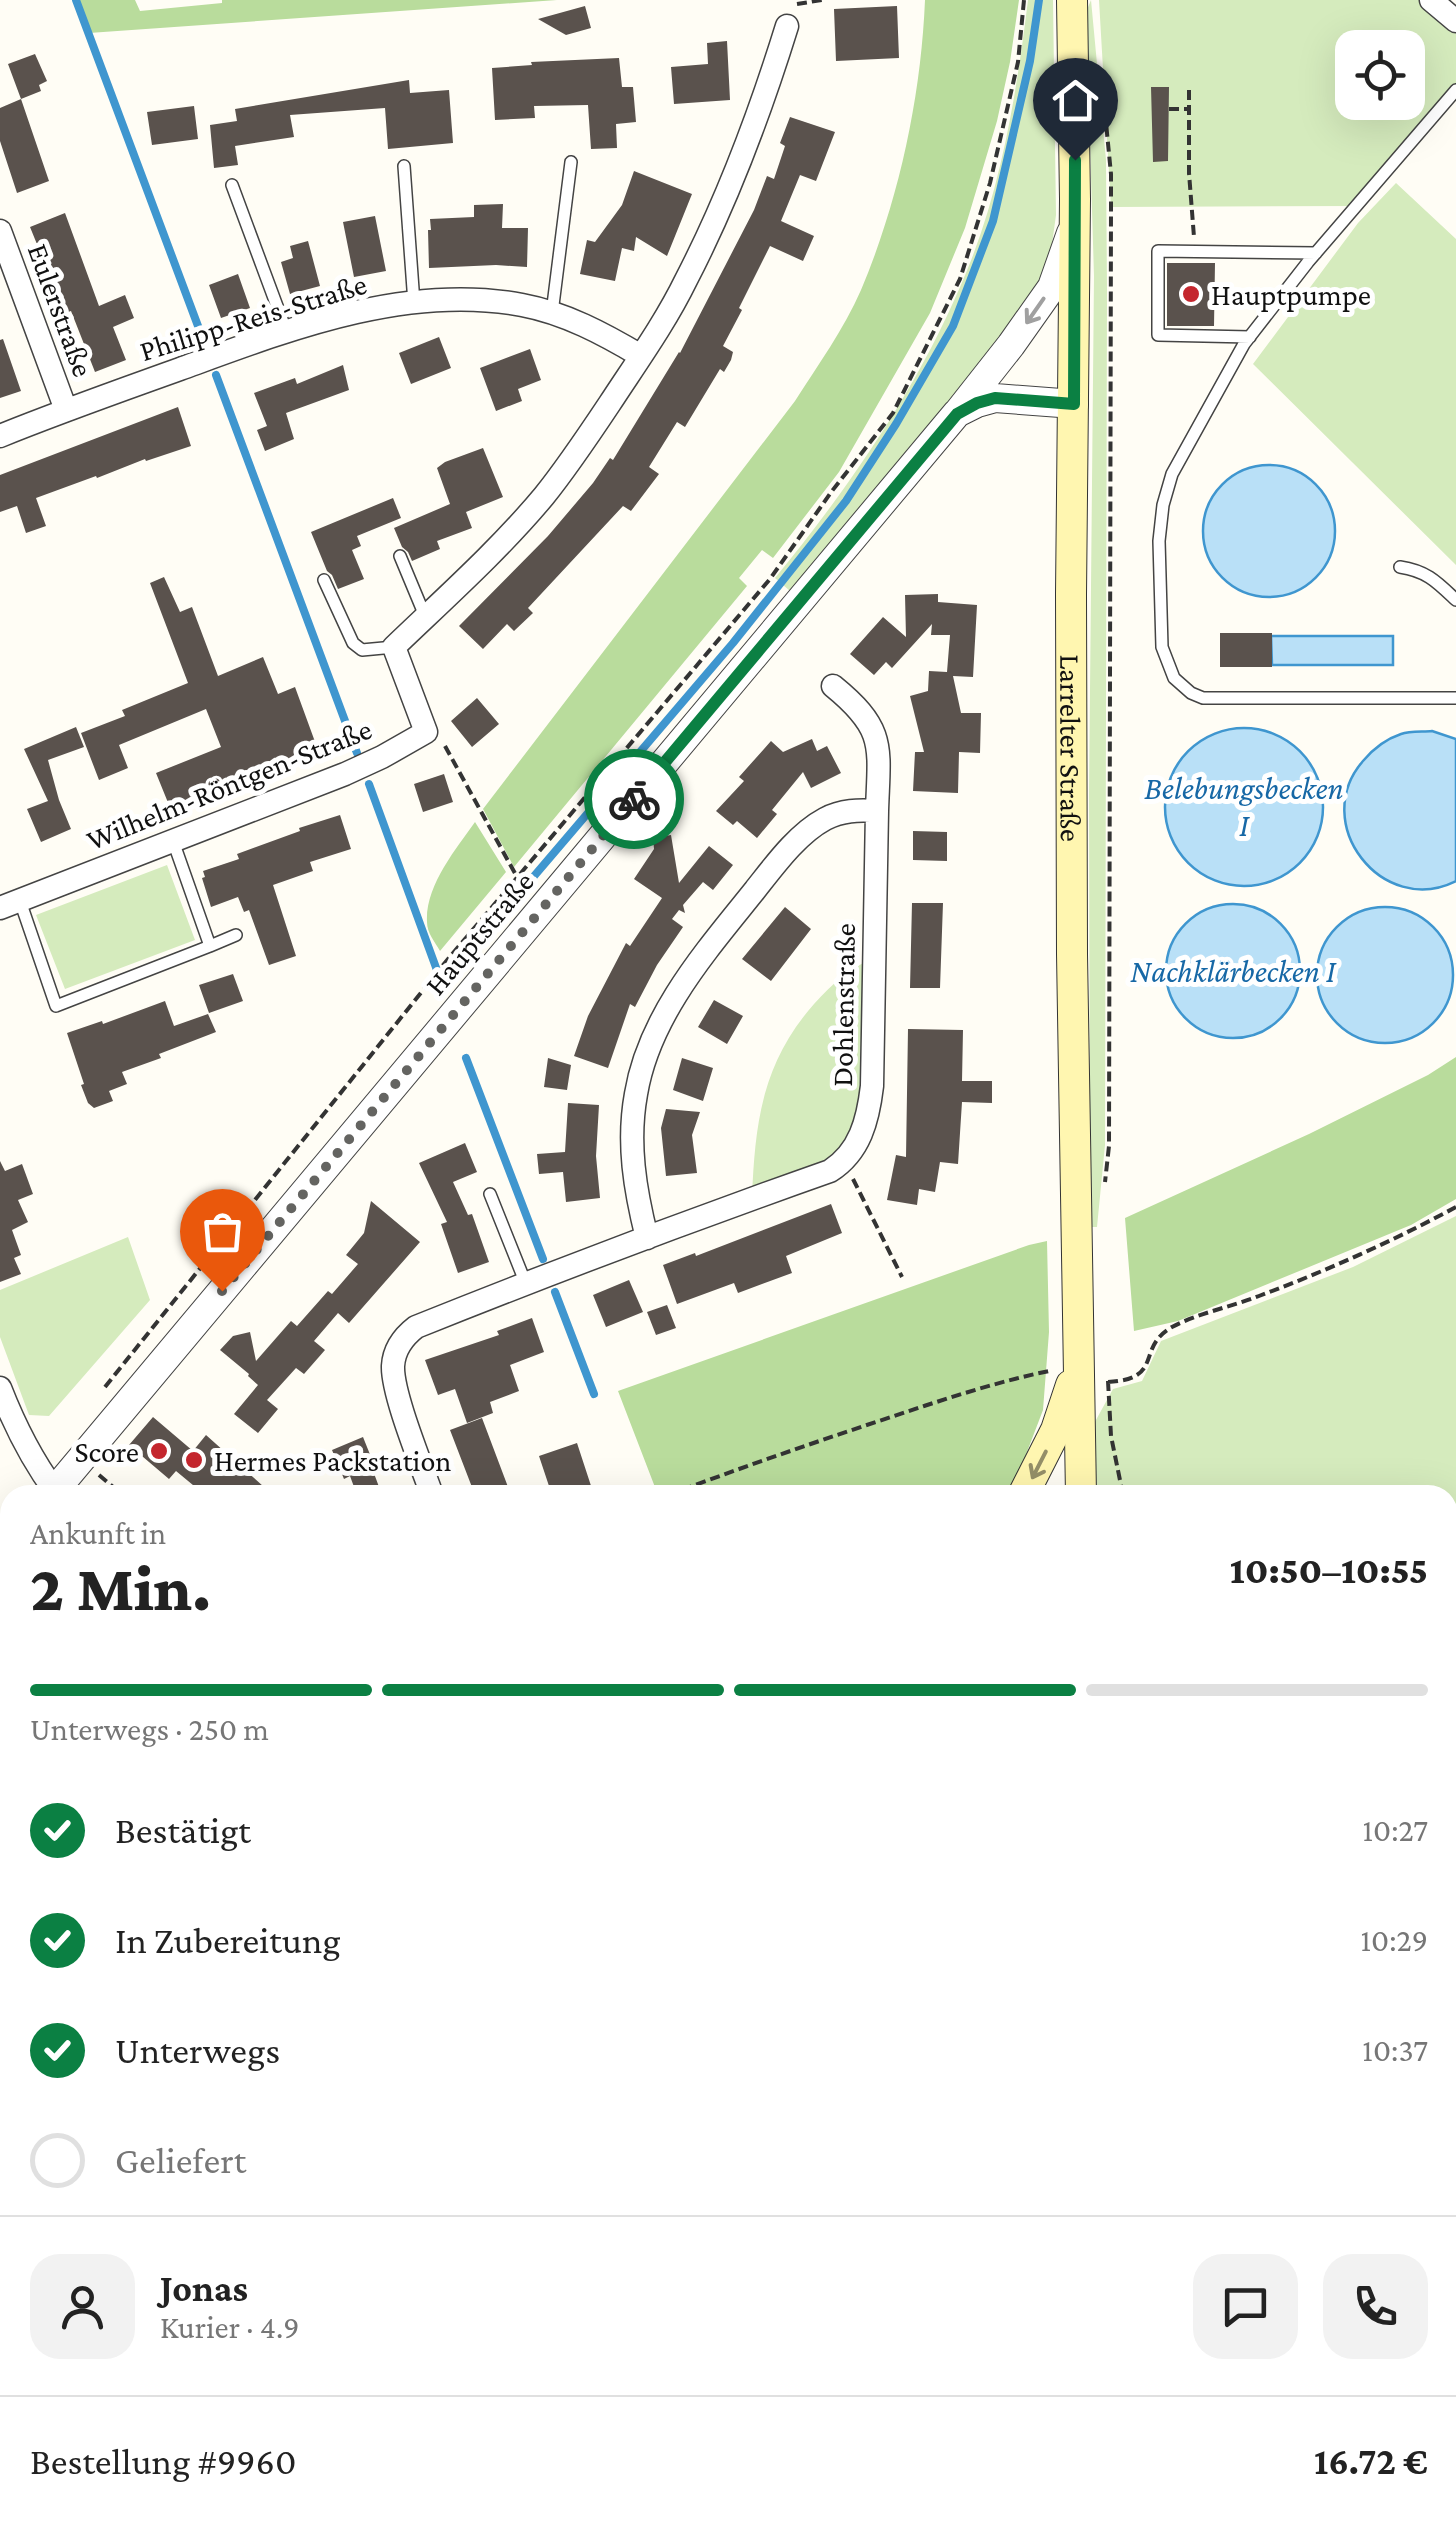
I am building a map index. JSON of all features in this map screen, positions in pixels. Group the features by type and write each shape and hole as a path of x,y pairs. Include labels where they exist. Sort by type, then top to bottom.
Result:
{"main road":[{"name":"Larrelter Straße","path":"1072,0 1075,222 1071,613 1081,1485"},
{"path":"1028,1485 1056,1430 1078,1368"}],"street":[{"path":"1431,0 1456,21"},
{"path":"426,732 394,647 544,496 641,356 685,283 718,214 754,127 787,26"},
{"name":"Hauptstraße","path":"60,1485 957,414 1052,287 1075,222"},
{"name":"Eulerstraße","path":"0,231 66,410"},
{"name":"Philipp-Reis-Straße","path":"0,436 287,332 333,318 414,303 480,300 522,305 598,332 641,356"},
{"path":"957,414 995,398 1074,404"},
{"name":"Dohlenstraße","path":"833,686 864,713 876,738 879,756 870,1107 860,1138 840,1164"},
{"name":"Wilhelm-Röntgen-Straße","path":"10,904 345,774 426,732"},
{"path":"647,1238 632,1173 633,1124 642,1067 665,1014 713,942 768,873 806,834 826,818 843,811 877,811"},
{"path":"429,1485 394,1379 399,1343 416,1327 840,1164"},
{"path":"0,1388 49,1485"}],"lane":[{"path":"1456,90 1316,253 1250,337 1172,474 1158,541 1162,648 1169,670 1191,693 1203,698 1456,698"},
{"path":"552,313 571,162"},
{"path":"404,166 414,303"},
{"path":"232,185 287,332"},
{"path":"1250,337 1158,335 1158,251 1316,253"},
{"path":"400,556 425,616"},
{"path":"1400,567 1432,578 1456,600"},
{"path":"324,580 354,643 362,650 394,647"},
{"path":"173,841 210,946"},
{"path":"10,904 56,1006 236,936"},
{"path":"490,1194 526,1284"}],"path":[{"path":"104,1389 448,959 771,580 832,490 893,413 960,279 990,183 1018,62 1024,0"},
{"path":"1102,72 1111,174 1112,410 1110,1146 1104,1184"},
{"path":"1189,90 1190,191 1196,251"},
{"path":"1169,110 1189,109"},
{"path":"426,732 447,749 518,878"},
{"path":"840,1164 855,1182 902,1276"},
{"path":"1108,1382 1127,1381 1143,1373 1160,1335 1175,1326 1260,1296 1402,1236 1456,1207"},
{"path":"695,1485 791,1449 1004,1380 1107,1366 1111,1436 1120,1485"}],"green space":[{"path":"76,0 135,0 140,11 222,0 557,0 89,33"},
{"path":"925,0 1019,0 997,121 965,228 930,313 839,472 773,558 762,550 739,578 747,586 514,867 483,809 795,401 854,304 886,220 906,148 919,74"},
{"path":"1028,0 1053,0 1056,215 1050,259 1030,302 995,348 790,591 775,578 883,431 929,351 968,268 1007,136"},
{"path":"1091,0 1106,160 1107,290 1105,1145 1097,1227 1090,1227 1094,276 1086,12"},
{"path":"1099,0 1431,0 1456,21 1456,90 1359,206 1111,207"},
{"path":"1396,183 1456,239 1456,565 1253,364 1358,223"},
{"path":"475,822 506,872 440,951 427,926 431,895 443,869"},
{"path":"167,865 195,940 65,989 36,915"},
{"path":"875,957 872,1086 853,1151 752,1198 759,1119 783,1049 828,989"},
{"path":"1456,1057 1456,1199 1411,1225 1178,1321 1134,1331 1125,1218 1309,1134"},
{"path":"1456,1216 1456,1485 1081,1485 1080,1449 1113,1389 1142,1381 1161,1341 1353,1267"},
{"path":"128,1237 150,1300 49,1416 29,1415 0,1337 0,1290"},
{"path":"1047,1241 1049,1332 1043,1410 1014,1485 654,1485 618,1391"}],"water":[{"path":"1269,465 1294,470 1316,484 1330,506 1335,531 1330,556 1316,578 1294,592 1269,597 1244,592 1222,578 1208,556 1203,531 1208,506 1222,484 1244,470"},
{"path":"1271,636 1393,636 1393,665 1272,665"},
{"name":"Belebungsbecken I","path":"1244,728 1274,734 1300,751 1317,777 1323,807 1317,837 1300,863 1274,880 1244,886 1214,880 1188,863 1171,837 1165,807 1171,777 1188,751 1214,734"},
{"path":"1432,731 1456,739 1456,881 1429,889 1403,887 1380,876 1362,858 1349,836 1344,811 1348,785 1363,761 1385,742 1405,733"},
{"name":"Nachklärbecken I","path":"1233,904 1258,909 1280,924 1295,946 1300,971 1295,996 1280,1018 1258,1033 1233,1038 1208,1033 1186,1018 1171,996 1166,971 1171,946 1186,924 1208,909"},
{"path":"1385,907 1411,913 1433,927 1447,949 1453,975 1447,1001 1433,1023 1411,1037 1385,1043 1359,1037 1337,1023 1323,1001 1317,975 1323,949 1337,927 1359,913"}],"building":[{"path":"585,6 591,28 566,35 538,19"},
{"path":"897,6 899,58 836,61 834,9"},
{"path":"727,41 730,100 674,104 671,67 708,64 707,43"},
{"path":"35,54 47,81 39,85 41,91 21,99 8,64"},
{"path":"619,58 622,87 633,87 636,122 616,124 617,148 591,149 588,105 534,106 535,118 495,120 492,68"},
{"path":"409,80 410,93 449,90 453,143 388,149 385,108 290,115 294,137 235,146 238,165 214,168 210,125 237,121 235,109"},
{"path":"1151,87 1169,87 1168,161 1153,162"},
{"path":"21,99 49,181 17,193 0,141 0,108"},
{"path":"194,106 198,139 152,145 147,112"},
{"path":"790,117 835,132 816,181 800,175 781,221 814,236 803,261 770,246 723,346 733,352 731,360 724,372 720,369 685,427 677,422 649,467 659,474 631,511 623,506 528,608 533,613 514,631 507,624 483,649 459,626 548,536 610,458 613,460 680,353 754,210 767,176 774,179 785,146 780,143"},
{"path":"634,171 692,194 667,256 636,237 634,251 622,248 615,281 580,274 587,240 595,242 622,205"},
{"path":"503,204 502,228 528,228 527,267 429,268 430,219 474,217 474,205"},
{"path":"65,213 99,306 125,295 134,318 113,327 126,360 95,372 71,311 65,313 30,227"},
{"path":"375,216 386,271 354,277 343,222"},
{"path":"308,241 320,286 290,294 281,262 293,258 290,246"},
{"name":"Hauptpumpe","path":"1167,263 1215,263 1214,326 1167,326"},
{"path":"238,274 250,308 221,318 209,285"},
{"path":"439,337 451,368 411,384 399,353"},
{"path":"3,339 21,391 0,398 0,340"},
{"path":"530,349 541,380 518,389 522,401 496,411 480,368"},
{"path":"343,365 349,390 286,413 294,439 265,451 257,430 267,426 254,393 295,378 297,384"},
{"path":"178,407 191,446 36,498 46,526 26,533 17,506 0,512 0,475"},
{"path":"483,448 503,497 466,512 472,528 437,541 440,549 412,561 394,528 450,504 437,468"},
{"path":"393,498 401,518 357,536 361,546 352,550 364,579 338,589 311,532"},
{"path":"164,577 180,612 192,607 218,676 263,657 278,694 295,687 318,750 171,810 156,773 221,747 206,709 119,745 128,768 99,780 81,733 125,716 122,710 188,683 150,583"},
{"path":"938,594 938,602 977,605 973,677 953,676 961,713 981,713 980,753 959,752 958,793 913,791 915,752 924,752 910,696 928,691 929,671 947,672 950,635 931,635 932,624 892,668 886,662 874,675 850,654 883,617 906,637 905,595"},
{"path":"1220,633 1272,633 1272,667 1220,667"},
{"path":"477,698 499,724 472,747 451,721"},
{"path":"76,727 84,747 48,760 71,829 41,842 27,809 48,801 24,749"},
{"path":"812,739 817,751 827,746 841,773 811,788 803,772 772,810 777,814 757,838 737,821 733,825 716,811 744,781 739,777 771,741 783,752"},
{"path":"444,774 453,802 423,812 414,784"},
{"path":"340,815 351,849 310,862 313,871 273,885 296,956 269,965 249,910 244,912 238,897 211,907 203,871 239,859 237,854 300,831 299,828"},
{"path":"913,831 947,832 947,861 913,860"},
{"path":"671,835 679,883 709,846 733,865 713,890 703,882 683,905 685,913 679,910 672,919 683,927 635,1007 630,1004 608,1068 574,1056 588,1016 626,943 630,946 662,898 634,879 654,849 653,838"},
{"path":"912,903 943,903 940,988 910,988"},
{"path":"785,907 811,929 771,981 742,959"},
{"path":"233,974 243,1001 209,1013 199,985"},
{"path":"714,1000 743,1016 727,1044 698,1027"},
{"path":"165,1001 174,1026 208,1014 216,1032 122,1072 127,1084 109,1091 113,1101 94,1108 81,1085 84,1084 67,1033"},
{"path":"908,1029 963,1030 962,1081 992,1081 992,1103 962,1102 958,1164 940,1162 935,1192 919,1189 917,1205 887,1200 896,1155 906,1157"},
{"path":"548,1058 571,1065 567,1090 544,1087"},
{"path":"682,1058 713,1068 703,1101 673,1090"},
{"path":"568,1103 599,1105 596,1156 600,1198 566,1202 563,1172 539,1174 537,1154 565,1152"},
{"path":"666,1109 700,1112 692,1135 697,1173 666,1176 661,1128"},
{"path":"465,1143 477,1172 453,1182 468,1215 472,1214 489,1262 458,1273 441,1224 447,1222 419,1163"},
{"path":"0,1161 5,1171 22,1164 33,1194 18,1200 28,1222 12,1230 21,1255 14,1258 21,1274 0,1282"},
{"path":"371,1201 420,1242 349,1323 338,1313 314,1341 325,1350 304,1374 296,1368 267,1400 278,1409 258,1433 234,1414 258,1385 220,1350 233,1336 250,1332 256,1361 291,1321 297,1326 328,1291 332,1294 358,1264 346,1255 364,1233"},
{"path":"831,1204 842,1233 786,1256 792,1273 738,1293 734,1283 677,1304 663,1265"},
{"path":"629,1280 643,1312 606,1327 593,1295"},
{"path":"667,1305 676,1328 656,1335 647,1312"},
{"path":"532,1318 544,1352 510,1365 519,1391 490,1402 493,1413 467,1423 455,1389 438,1395 425,1360 499,1335 497,1331"},
{"path":"153,1417 193,1451 206,1435 262,1485 193,1485 176,1471 169,1479 129,1445"},
{"path":"482,1418 507,1485 471,1485 450,1430"},
{"path":"363,1437 378,1485 353,1485 350,1476 344,1479 332,1450"},
{"path":"577,1443 591,1485 549,1485 539,1456"}],"waterway":[{"path":"76,0 204,342"},
{"path":"369,784 442,984 733,643 846,501 896,424 953,326 993,221 1030,61 1039,0"},
{"path":"216,375 357,753"},
{"path":"466,1058 543,1259"},
{"path":"555,1292 594,1394"}],"way so far":[{"path":"222,1291 634,799"}],"place":[{"name":"Hauptpumpe","path":"1191,294"},
{"name":"Score","path":"159,1451"},
{"name":"Hermes Packstation","path":"194,1460"}],"route":[{"path":"634,799 957,414 995,398 1074,404 1075,160"}]}
